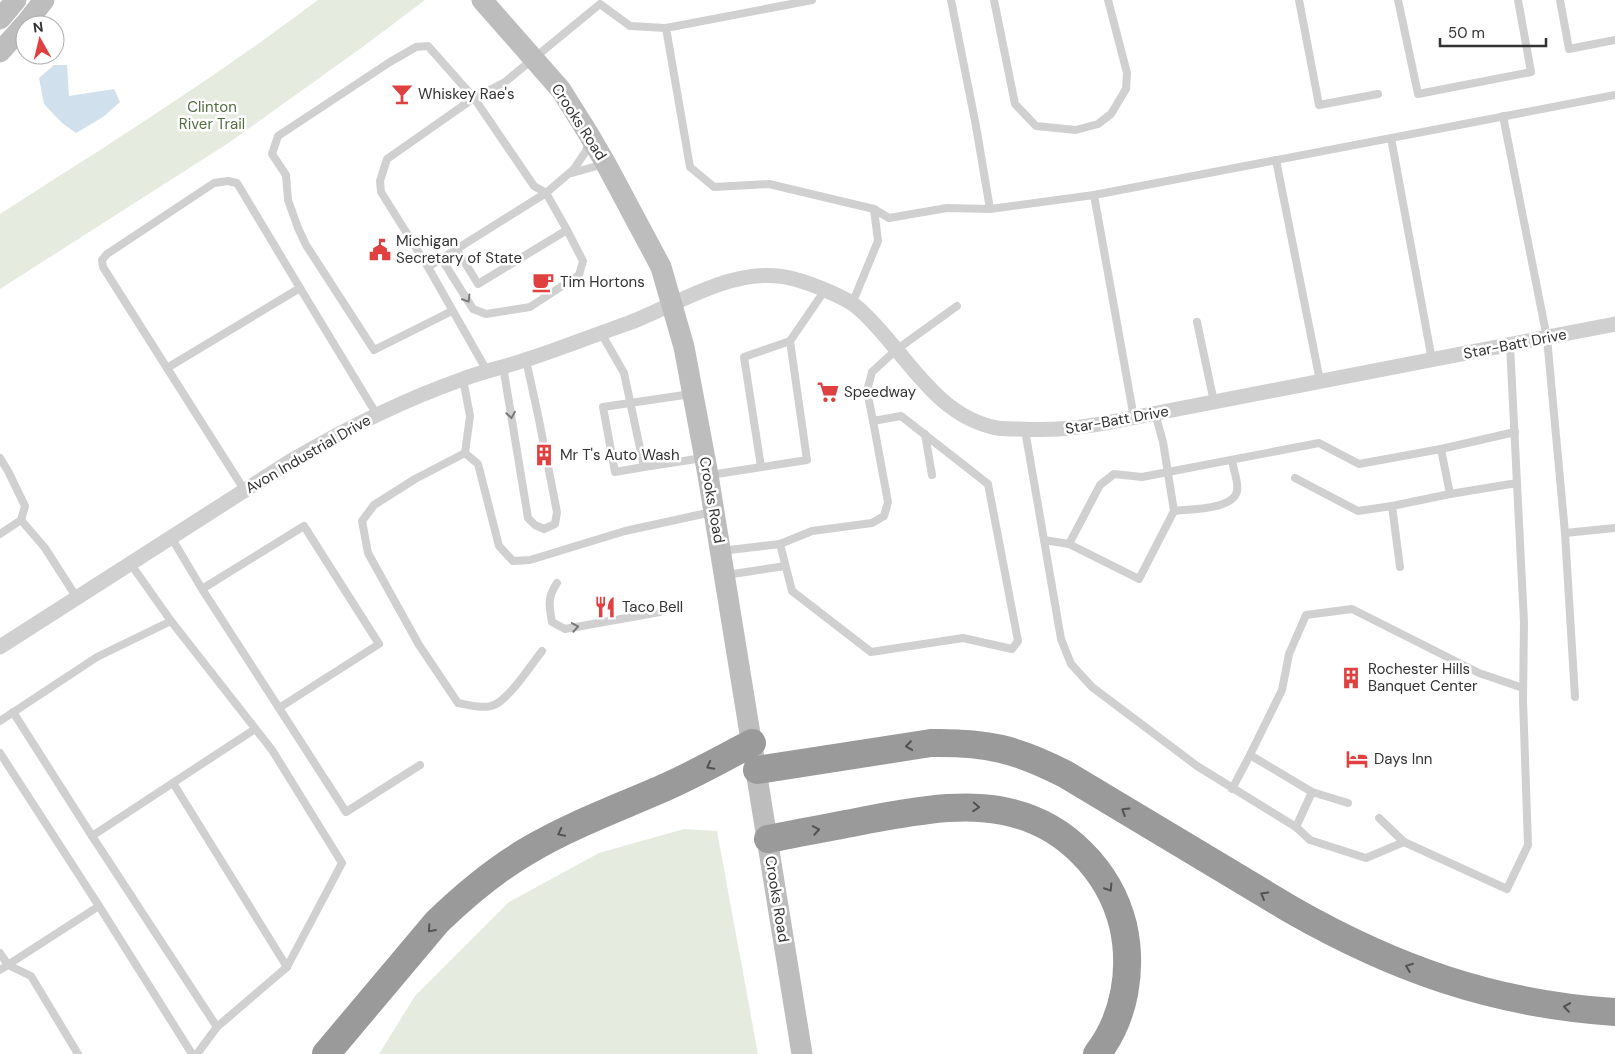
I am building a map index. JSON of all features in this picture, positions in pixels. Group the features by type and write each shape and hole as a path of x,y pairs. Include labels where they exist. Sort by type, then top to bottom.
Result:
{"highway":[{"path":"757,770 931,743 958,742 1004,748 1041,762 1065,774 1324,929 1382,957 1476,989 1552,1005 1615,1012"},
{"path":"326,1054 437,922 457,903 504,866 556,835 695,774 752,743"},
{"path":"768,839 917,811 971,806 1011,812 1042,824 1065,837 1092,864 1113,895 1120,912 1128,952 1126,981 1120,1008 1109,1036 1097,1054"}],"main road":[{"path":"0,19 16,0"},
{"path":"0,52 28,22 44,0"},
{"name":"Crooks Road","path":"482,0 561,90 588,132 661,267 684,347 693,393 721,550 802,1054"}],"street":[{"name":"Star-Batt Drive","path":"671,304 706,288 744,278 774,275 794,278 825,290 856,306 934,393 968,418 997,428 1025,430 1070,430 1615,324"},
{"name":"Avon Industrial Drive","path":"0,647 171,537 332,437 410,400 463,379 526,360 632,322 671,304"}],"lane":[{"path":"487,371 428,267 381,192 380,181 387,159 474,98 505,82 602,2 630,26 666,28 812,0"},
{"path":"951,0 990,209"},
{"path":"994,0 1015,104 1036,126 1076,130 1098,124 1111,114 1126,89 1127,73 1108,0"},
{"path":"1299,0 1319,105 1378,94"},
{"path":"1398,0 1418,94 1531,72 1518,0"},
{"path":"1560,0 1569,49 1615,40"},
{"path":"666,28 690,167 714,187 769,184 874,209 889,218 947,208 990,209 1094,195 1615,96"},
{"path":"441,258 473,309 486,314 530,307 580,275 583,261 546,193 534,186 474,98 428,46 416,47 278,136 272,154 286,175 288,200 306,245 374,350 452,311"},
{"path":"1503,116 1547,338 1565,533 1575,697"},
{"path":"428,267 546,193 570,174 586,151 588,132"},
{"path":"1390,138 1432,360"},
{"path":"1276,160 1320,381"},
{"path":"570,174 606,164"},
{"path":"244,491 103,267 102,260 107,254 214,183 228,180 237,183 377,415"},
{"path":"1094,195 1134,418"},
{"path":"852,304 878,242 874,209"},
{"path":"456,248 478,284 567,230"},
{"path":"167,368 300,288"},
{"path":"762,468 744,356 790,341 825,290"},
{"path":"721,550 780,544 812,531 872,523 884,516 888,502 867,391 872,372 896,350 957,306"},
{"path":"1197,322 1214,402"},
{"path":"601,332 624,373 644,467"},
{"path":"693,393 604,407 615,472 644,467 706,466 762,468 808,460 790,341"},
{"path":"1379,818 1404,842 1507,889 1528,844 1523,688 1524,622 1510,344"},
{"path":"502,366 528,518 535,525 544,529 555,524 556,512 526,360"},
{"path":"463,379 470,416 466,453"},
{"path":"1044,540 1069,544 1139,579 1174,511 1163,442 1156,413"},
{"path":"780,544 792,591 871,652 963,638 1012,649 1018,641 988,484 901,416 873,421"},
{"path":"1025,430 1061,639 1071,664 1092,687 1197,766 1296,827 1310,840 1366,858 1404,842"},
{"path":"1069,544 1100,485 1114,474 1142,477 1319,443 1359,464 1441,449 1515,432"},
{"path":"925,434 932,475"},
{"path":"1441,449 1450,494"},
{"path":"466,453 478,464 498,546 513,561 530,560 625,531 714,512"},
{"path":"466,453 415,479 374,505 362,521 368,553 418,645 458,703 475,707 496,705 510,692 542,651"},
{"path":"0,458 25,506 21,520 0,534"},
{"path":"1174,511 1222,505 1232,500 1237,490 1232,460"},
{"path":"1295,478 1358,511 1517,483"},
{"path":"1392,506 1400,567"},
{"path":"21,520 45,548 77,598"},
{"path":"202,589 304,526 379,644 279,708"},
{"path":"1565,533 1615,528"},
{"path":"171,537 202,589 346,812 420,765"},
{"path":"130,563 171,621 272,750 342,863 287,967 217,1027 197,1054"},
{"path":"724,575 786,566"},
{"path":"557,583 550,594 549,606 552,622 565,629 660,612"},
{"path":"1232,789 1282,690 1289,654 1306,615 1352,609 1480,673 1523,688"},
{"path":"0,721 97,657 171,621"},
{"path":"13,712 217,1027"},
{"path":"92,836 255,728"},
{"path":"0,753 192,1054"},
{"path":"1250,755 1312,792 1348,803"},
{"path":"173,782 287,967"},
{"path":"1296,827 1312,792"},
{"path":"0,970 99,906"},
{"path":"0,953 8,965 31,976 78,1054"}],"green space":[{"name":"Clinton River Trail","path":"318,0 425,0 230,142 0,289 0,214 201,83"},
{"path":"684,829 717,831 758,1054 379,1054 415,996 509,902 599,853"}],"water":[{"path":"54,65 67,65 69,96 114,89 120,102 103,117 76,133 62,123 44,104 39,78"}],"place":[{"name":"Whiskey Rae's","path":"402,94"},
{"name":"Michigan Secretary of State","path":"380,250"},
{"name":"Tim Hortons","path":"543,282"},
{"name":"Speedway","path":"828,392"},
{"name":"Mr T's Auto Wash","path":"544,455"},
{"name":"Taco Bell","path":"605,607"},
{"name":"Rochester Hills Banquet Center","path":"1351,678"},
{"name":"Days Inn","path":"1357,759"}]}
